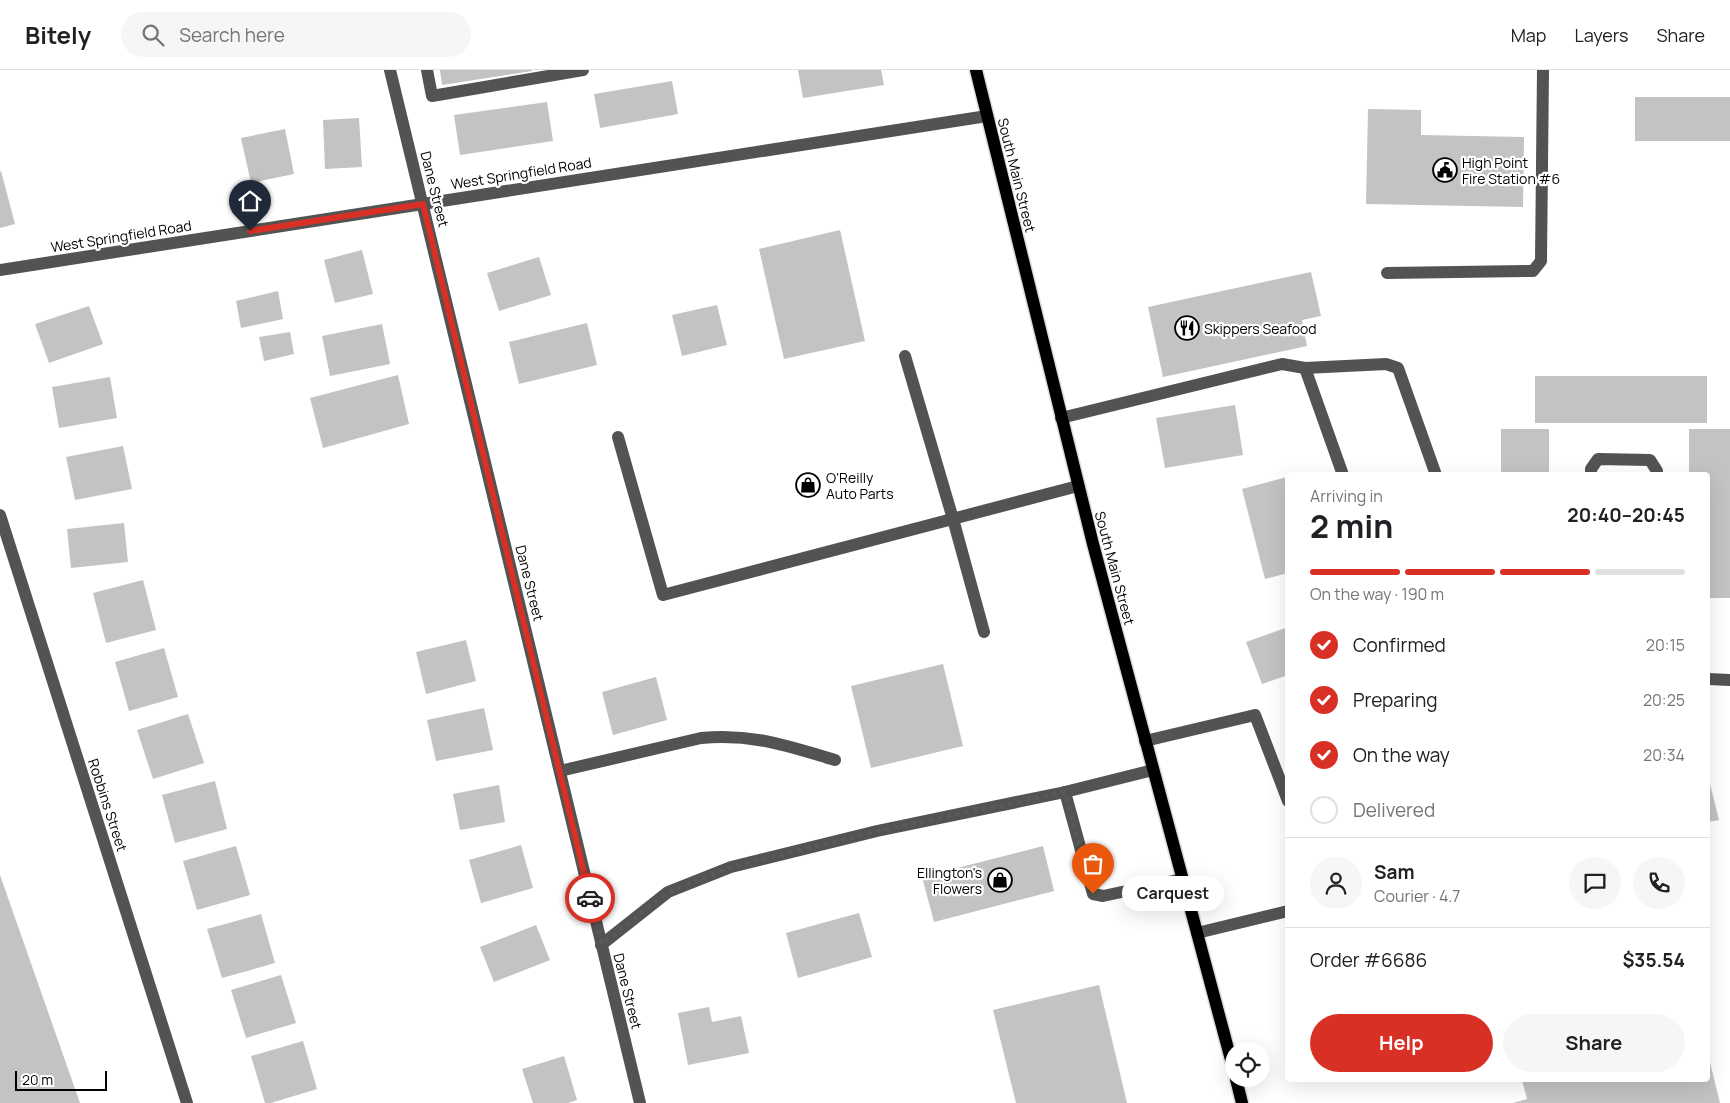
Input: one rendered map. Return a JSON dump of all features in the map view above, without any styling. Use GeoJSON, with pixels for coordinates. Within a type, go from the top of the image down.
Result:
{"type":"FeatureCollection","features":[{"type":"Feature","properties":{"kind":"main road","name":"South Main Street"},"geometry":{"type":"LineString","coordinates":[[976,70],[1078,486],[1226,1042]]}},
{"type":"Feature","properties":{"kind":"main road"},"geometry":{"type":"LineString","coordinates":[[1238,1087],[1242,1103]]}},
{"type":"Feature","properties":{"kind":"street","name":"Dane Street"},"geometry":{"type":"LineString","coordinates":[[390,70],[640,1103]]}},
{"type":"Feature","properties":{"kind":"street"},"geometry":{"type":"LineString","coordinates":[[427,70],[432,96],[583,70]]}},
{"type":"Feature","properties":{"kind":"street"},"geometry":{"type":"LineString","coordinates":[[1387,273],[1533,271],[1541,261],[1543,70]]}},
{"type":"Feature","properties":{"kind":"street","name":"West Springfield Road"},"geometry":{"type":"LineString","coordinates":[[0,270],[987,116]]}},
{"type":"Feature","properties":{"kind":"street"},"geometry":{"type":"LineString","coordinates":[[906,356],[984,632]]}},
{"type":"Feature","properties":{"kind":"street"},"geometry":{"type":"LineString","coordinates":[[1061,418],[1282,364],[1305,368],[1386,364],[1398,368],[1435,472]]}},
{"type":"Feature","properties":{"kind":"street"},"geometry":{"type":"LineString","coordinates":[[1305,368],[1343,472]]}},
{"type":"Feature","properties":{"kind":"street"},"geometry":{"type":"LineString","coordinates":[[618,437],[663,595],[1078,486]]}},
{"type":"Feature","properties":{"kind":"street"},"geometry":{"type":"LineString","coordinates":[[1591,472],[1598,459],[1650,460],[1657,472]]}},
{"type":"Feature","properties":{"kind":"street","name":"Robbins Street"},"geometry":{"type":"LineString","coordinates":[[0,516],[187,1103]]}},
{"type":"Feature","properties":{"kind":"street"},"geometry":{"type":"LineString","coordinates":[[1710,679],[1730,680]]}},
{"type":"Feature","properties":{"kind":"street"},"geometry":{"type":"LineString","coordinates":[[1145,741],[1255,714],[1285,793]]}},
{"type":"Feature","properties":{"kind":"street"},"geometry":{"type":"LineString","coordinates":[[560,771],[701,738],[724,736],[754,738],[834,760]]}},
{"type":"Feature","properties":{"kind":"street"},"geometry":{"type":"LineString","coordinates":[[602,944],[668,892],[731,867],[877,831],[1065,792],[1153,770]]}},
{"type":"Feature","properties":{"kind":"street"},"geometry":{"type":"LineString","coordinates":[[1065,792],[1093,894],[1103,896],[1182,879]]}},
{"type":"Feature","properties":{"kind":"street"},"geometry":{"type":"LineString","coordinates":[[1197,933],[1285,912]]}},
{"type":"Feature","properties":{"kind":"building"},"geometry":{"type":"Polygon","coordinates":[[[440,70],[532,70],[532,71],[442,85],[440,70]]]}},
{"type":"Feature","properties":{"kind":"building"},"geometry":{"type":"Polygon","coordinates":[[[798,70],[881,70],[884,85],[803,98],[798,70]]]}},
{"type":"Feature","properties":{"kind":"building"},"geometry":{"type":"Polygon","coordinates":[[[672,81],[678,114],[600,128],[594,94],[672,81]]]}},
{"type":"Feature","properties":{"kind":"building"},"geometry":{"type":"Polygon","coordinates":[[[1635,97],[1730,97],[1730,141],[1635,141],[1635,97]]]}},
{"type":"Feature","properties":{"kind":"building"},"geometry":{"type":"Polygon","coordinates":[[[547,102],[553,141],[460,155],[454,115],[547,102]]]}},
{"type":"Feature","properties":{"kind":"building","name":"High Point Fire Station #6"},"geometry":{"type":"Polygon","coordinates":[[[1368,109],[1421,110],[1421,135],[1524,137],[1523,207],[1366,204],[1368,109]]]}},
{"type":"Feature","properties":{"kind":"building"},"geometry":{"type":"Polygon","coordinates":[[[359,118],[362,167],[325,169],[323,120],[359,118]]]}},
{"type":"Feature","properties":{"kind":"building"},"geometry":{"type":"Polygon","coordinates":[[[285,129],[294,174],[251,183],[241,138],[285,129]]]}},
{"type":"Feature","properties":{"kind":"building"},"geometry":{"type":"Polygon","coordinates":[[[0,172],[15,224],[0,228],[0,172]]]}},
{"type":"Feature","properties":{"kind":"building"},"geometry":{"type":"Polygon","coordinates":[[[840,230],[865,341],[784,359],[759,249],[840,230]]]}},
{"type":"Feature","properties":{"kind":"building"},"geometry":{"type":"Polygon","coordinates":[[[362,250],[373,294],[335,303],[324,260],[362,250]]]}},
{"type":"Feature","properties":{"kind":"building"},"geometry":{"type":"Polygon","coordinates":[[[539,257],[551,295],[499,311],[487,273],[539,257]]]}},
{"type":"Feature","properties":{"kind":"building"},"geometry":{"type":"Polygon","coordinates":[[[1311,272],[1321,316],[1302,320],[1307,346],[1163,377],[1148,307],[1311,272]]]}},
{"type":"Feature","properties":{"kind":"building"},"geometry":{"type":"Polygon","coordinates":[[[278,291],[283,319],[241,328],[236,301],[278,291]]]}},
{"type":"Feature","properties":{"kind":"building"},"geometry":{"type":"Polygon","coordinates":[[[717,305],[727,345],[682,356],[672,315],[717,305]]]}},
{"type":"Feature","properties":{"kind":"building"},"geometry":{"type":"Polygon","coordinates":[[[89,306],[103,344],[49,363],[35,324],[89,306]]]}},
{"type":"Feature","properties":{"kind":"building"},"geometry":{"type":"Polygon","coordinates":[[[587,323],[597,365],[519,384],[509,342],[587,323]]]}},
{"type":"Feature","properties":{"kind":"building"},"geometry":{"type":"Polygon","coordinates":[[[382,324],[390,364],[330,376],[322,336],[382,324]]]}},
{"type":"Feature","properties":{"kind":"building"},"geometry":{"type":"Polygon","coordinates":[[[290,332],[294,354],[264,361],[259,337],[290,332]]]}},
{"type":"Feature","properties":{"kind":"building"},"geometry":{"type":"Polygon","coordinates":[[[398,375],[409,424],[323,448],[310,398],[398,375]]]}},
{"type":"Feature","properties":{"kind":"building"},"geometry":{"type":"Polygon","coordinates":[[[1535,376],[1707,376],[1707,423],[1535,423],[1535,376]]]}},
{"type":"Feature","properties":{"kind":"building"},"geometry":{"type":"Polygon","coordinates":[[[110,377],[117,418],[59,428],[52,387],[110,377]]]}},
{"type":"Feature","properties":{"kind":"building"},"geometry":{"type":"Polygon","coordinates":[[[1235,405],[1243,455],[1165,468],[1156,418],[1235,405]]]}},
{"type":"Feature","properties":{"kind":"building"},"geometry":{"type":"Polygon","coordinates":[[[1501,429],[1549,429],[1549,472],[1501,472],[1501,429]]]}},
{"type":"Feature","properties":{"kind":"building"},"geometry":{"type":"Polygon","coordinates":[[[1689,429],[1730,429],[1730,598],[1710,598],[1710,472],[1689,472],[1689,429]]]}},
{"type":"Feature","properties":{"kind":"building"},"geometry":{"type":"Polygon","coordinates":[[[123,446],[132,489],[75,500],[66,457],[123,446]]]}},
{"type":"Feature","properties":{"kind":"building"},"geometry":{"type":"Polygon","coordinates":[[[1285,478],[1285,574],[1265,579],[1242,489],[1285,478]]]}},
{"type":"Feature","properties":{"kind":"building"},"geometry":{"type":"Polygon","coordinates":[[[124,523],[128,562],[71,568],[67,529],[124,523]]]}},
{"type":"Feature","properties":{"kind":"building"},"geometry":{"type":"Polygon","coordinates":[[[143,580],[156,630],[106,643],[93,593],[143,580]]]}},
{"type":"Feature","properties":{"kind":"building"},"geometry":{"type":"Polygon","coordinates":[[[1285,628],[1285,676],[1262,684],[1246,642],[1285,628]]]}},
{"type":"Feature","properties":{"kind":"building"},"geometry":{"type":"Polygon","coordinates":[[[466,640],[476,681],[426,694],[416,652],[466,640]]]}},
{"type":"Feature","properties":{"kind":"building"},"geometry":{"type":"Polygon","coordinates":[[[164,648],[178,697],[129,711],[115,662],[164,648]]]}},
{"type":"Feature","properties":{"kind":"building"},"geometry":{"type":"Polygon","coordinates":[[[943,664],[963,746],[871,768],[851,686],[943,664]]]}},
{"type":"Feature","properties":{"kind":"building"},"geometry":{"type":"Polygon","coordinates":[[[656,677],[667,720],[613,735],[602,692],[656,677]]]}},
{"type":"Feature","properties":{"kind":"building"},"geometry":{"type":"Polygon","coordinates":[[[484,708],[493,750],[436,761],[427,720],[484,708]]]}},
{"type":"Feature","properties":{"kind":"building"},"geometry":{"type":"Polygon","coordinates":[[[188,714],[204,763],[153,779],[137,730],[188,714]]]}},
{"type":"Feature","properties":{"kind":"building"},"geometry":{"type":"Polygon","coordinates":[[[215,781],[227,829],[175,843],[162,795],[215,781]]]}},
{"type":"Feature","properties":{"kind":"building"},"geometry":{"type":"Polygon","coordinates":[[[1710,784],[1719,820],[1710,822],[1710,784]]]}},
{"type":"Feature","properties":{"kind":"building"},"geometry":{"type":"Polygon","coordinates":[[[499,785],[505,822],[460,830],[453,794],[499,785]]]}},
{"type":"Feature","properties":{"kind":"building"},"geometry":{"type":"Polygon","coordinates":[[[521,845],[533,888],[481,903],[469,860],[521,845]]]}},
{"type":"Feature","properties":{"kind":"building"},"geometry":{"type":"Polygon","coordinates":[[[236,846],[250,895],[197,910],[183,861],[236,846]]]}},
{"type":"Feature","properties":{"kind":"building"},"geometry":{"type":"Polygon","coordinates":[[[1043,846],[1054,891],[934,922],[922,877],[1043,846]]]}},
{"type":"Feature","properties":{"kind":"building"},"geometry":{"type":"Polygon","coordinates":[[[0,875],[80,1103],[0,1103],[0,875]]]}},
{"type":"Feature","properties":{"kind":"building"},"geometry":{"type":"Polygon","coordinates":[[[859,913],[872,957],[798,978],[786,933],[859,913]]]}},
{"type":"Feature","properties":{"kind":"building"},"geometry":{"type":"Polygon","coordinates":[[[261,914],[275,963],[222,978],[207,929],[261,914]]]}},
{"type":"Feature","properties":{"kind":"building"},"geometry":{"type":"Polygon","coordinates":[[[536,925],[550,960],[494,982],[480,947],[536,925]]]}},
{"type":"Feature","properties":{"kind":"building"},"geometry":{"type":"Polygon","coordinates":[[[281,975],[296,1023],[246,1038],[231,990],[281,975]]]}},
{"type":"Feature","properties":{"kind":"building"},"geometry":{"type":"Polygon","coordinates":[[[1099,985],[1127,1103],[1016,1103],[993,1010],[1099,985]]]}},
{"type":"Feature","properties":{"kind":"building"},"geometry":{"type":"Polygon","coordinates":[[[709,1007],[712,1022],[741,1016],[749,1053],[688,1065],[678,1013],[709,1007]]]}},
{"type":"Feature","properties":{"kind":"building"},"geometry":{"type":"Polygon","coordinates":[[[303,1041],[317,1089],[271,1103],[265,1103],[251,1056],[303,1041]]]}},
{"type":"Feature","properties":{"kind":"building"},"geometry":{"type":"Polygon","coordinates":[[[564,1056],[577,1100],[568,1103],[533,1103],[522,1069],[564,1056]]]}},
{"type":"Feature","properties":{"kind":"building"},"geometry":{"type":"Polygon","coordinates":[[[1710,1062],[1720,1103],[1513,1103],[1527,1099],[1523,1082],[1710,1082],[1710,1062]]]}},
{"type":"Feature","properties":{"kind":"way so far"},"geometry":{"type":"LineString","coordinates":[[590,898],[602,944],[668,892],[731,867],[877,831],[1065,792],[1093,894]]}},
{"type":"Feature","properties":{"kind":"place","name":"High Point Fire Station #6"},"geometry":{"type":"Point","coordinates":[1445,170]}},
{"type":"Feature","properties":{"kind":"place","name":"Skippers Seafood"},"geometry":{"type":"Point","coordinates":[1187,328]}},
{"type":"Feature","properties":{"kind":"place","name":"O'Reilly Auto Parts"},"geometry":{"type":"Point","coordinates":[808,485]}},
{"type":"Feature","properties":{"kind":"place","name":"Ellington's Flowers"},"geometry":{"type":"Point","coordinates":[1000,880]}},
{"type":"Feature","properties":{"kind":"place","name":"Carquest"},"geometry":{"type":"Point","coordinates":[1093,894]}},
{"type":"Feature","properties":{"kind":"route"},"geometry":{"type":"LineString","coordinates":[[250,231],[423,204],[590,898]]}}]}
